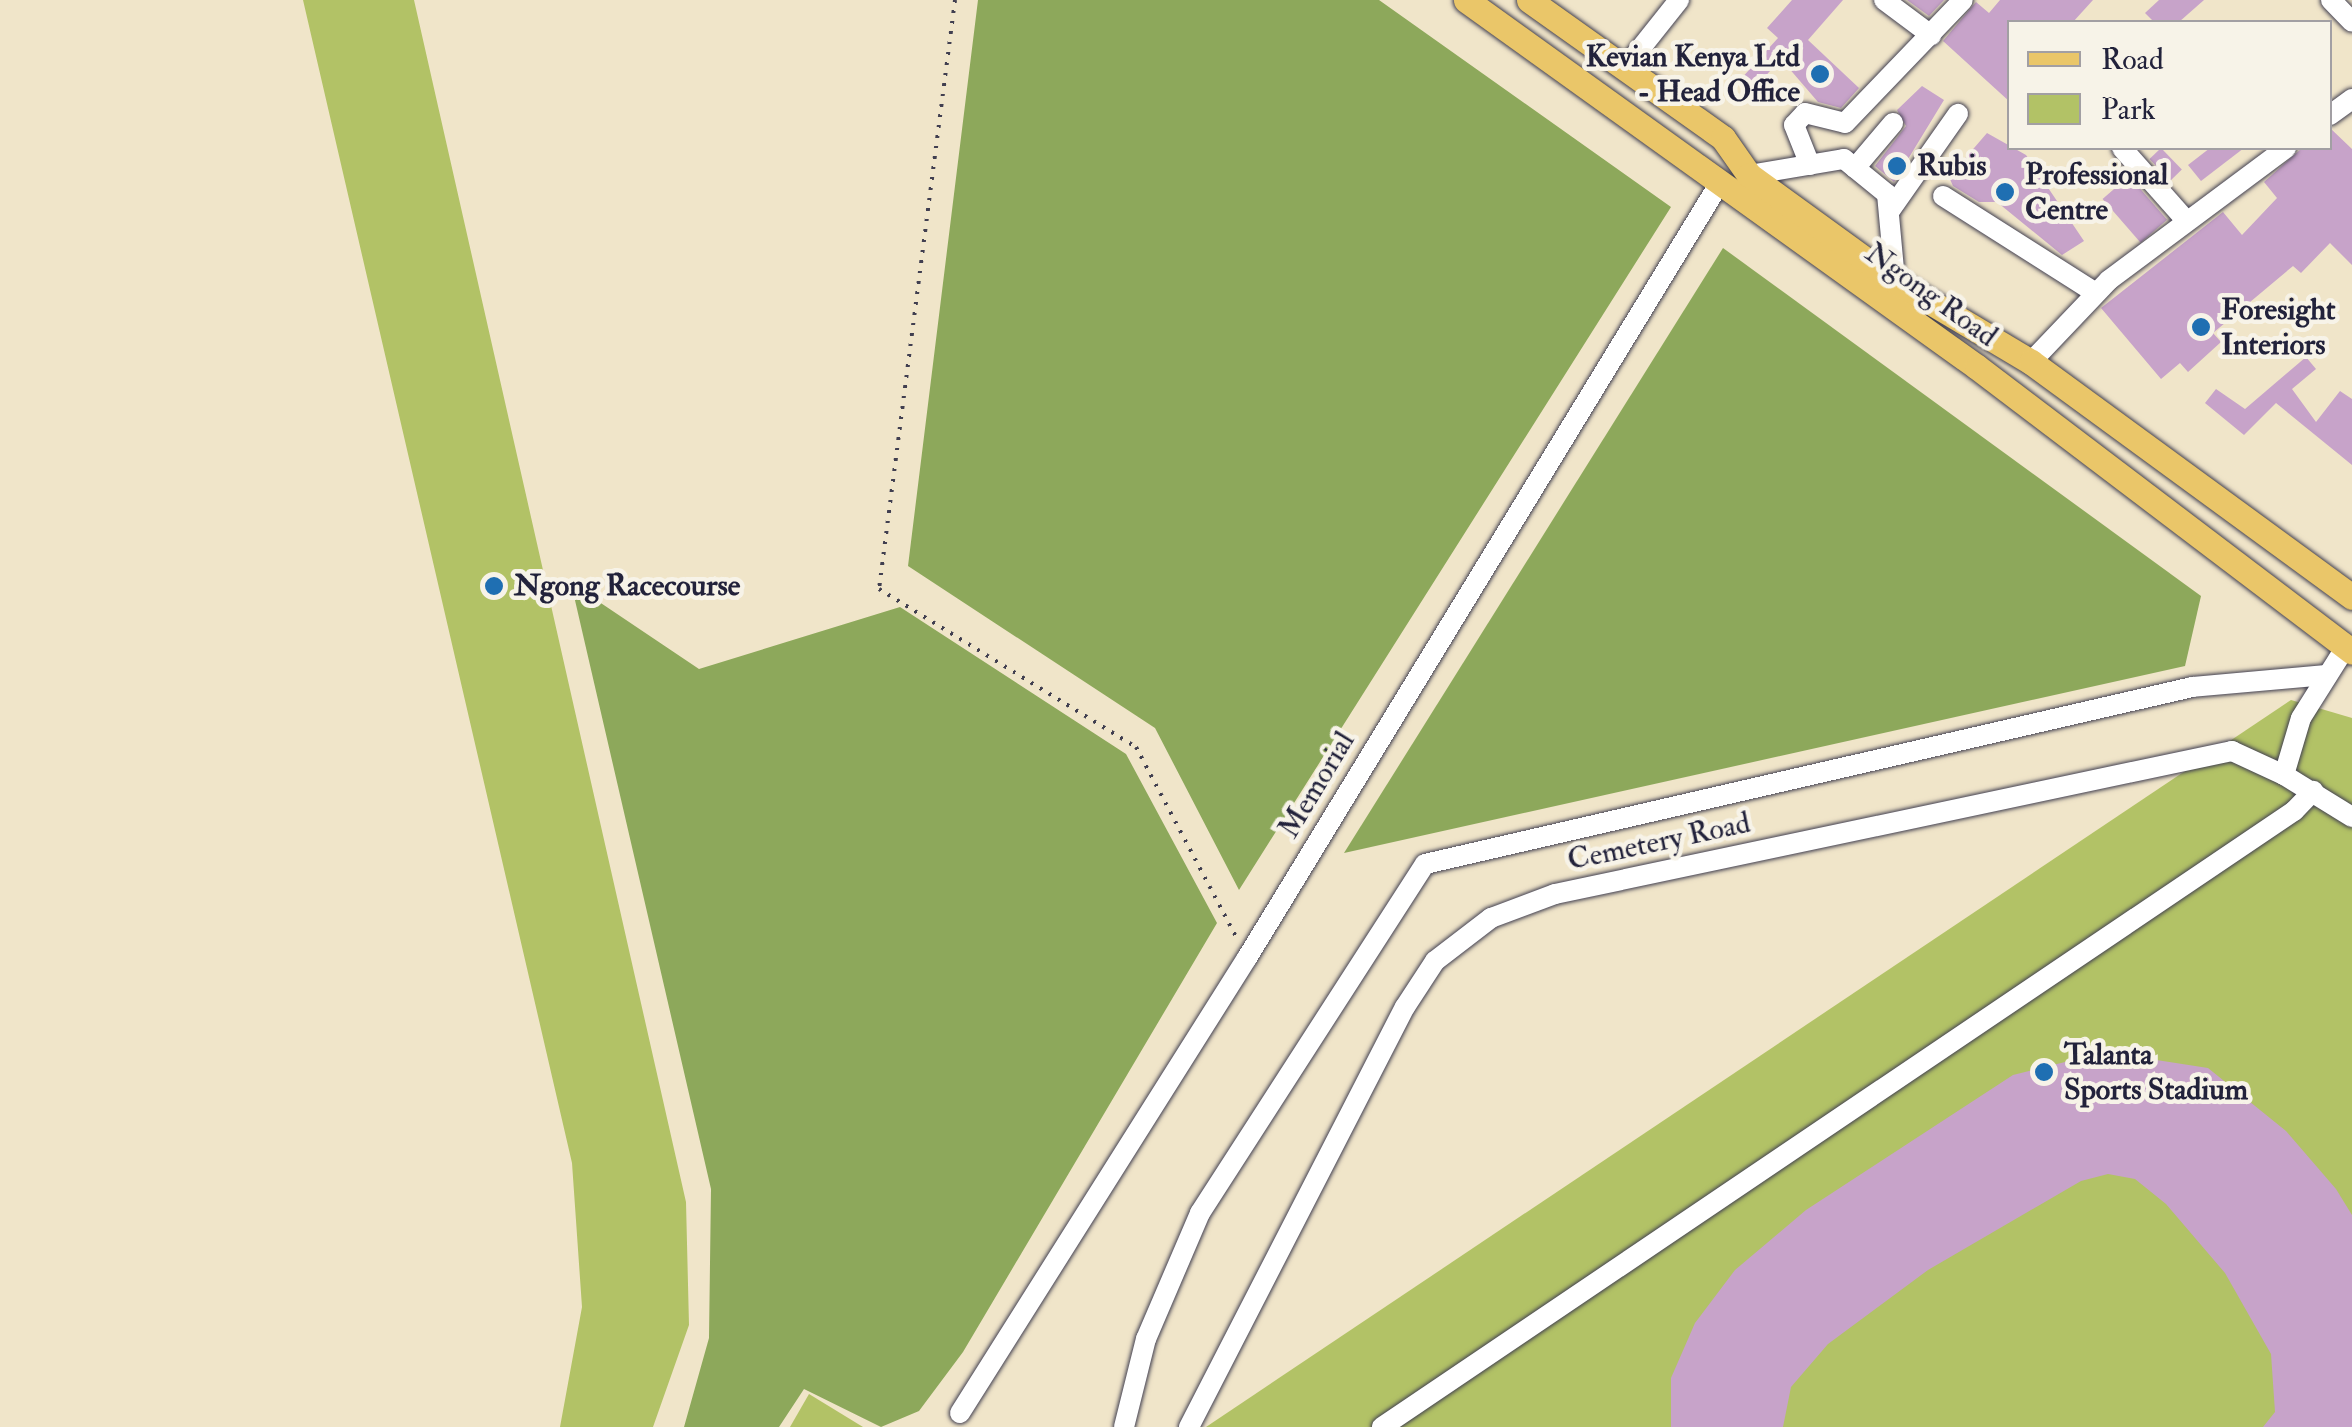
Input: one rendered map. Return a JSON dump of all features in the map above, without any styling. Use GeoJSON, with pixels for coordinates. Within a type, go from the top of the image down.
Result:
{"type":"FeatureCollection","features":[{"type":"Feature","properties":{"kind":"main road","name":"Ngong Road"},"geometry":{"type":"LineString","coordinates":[[1466,0],[1977,367],[2349,650]]}},
{"type":"Feature","properties":{"kind":"main road","name":"Ngong Road"},"geometry":{"type":"LineString","coordinates":[[1529,0],[1723,138],[1749,176],[1895,281],[2031,362],[2352,597]]}},
{"type":"Feature","properties":{"kind":"street"},"geometry":{"type":"LineString","coordinates":[[1625,68],[1678,0]]}},
{"type":"Feature","properties":{"kind":"street"},"geometry":{"type":"LineString","coordinates":[[1884,0],[1931,35]]}},
{"type":"Feature","properties":{"kind":"street"},"geometry":{"type":"LineString","coordinates":[[1810,165],[1794,124],[1805,112],[1845,123],[1963,0]]}},
{"type":"Feature","properties":{"kind":"street"},"geometry":{"type":"LineString","coordinates":[[2330,0],[2352,22]]}},
{"type":"Feature","properties":{"kind":"street"},"geometry":{"type":"LineString","coordinates":[[2332,113],[2352,98]]}},
{"type":"Feature","properties":{"kind":"street"},"geometry":{"type":"LineString","coordinates":[[1889,212],[1958,114]]}},
{"type":"Feature","properties":{"kind":"street"},"geometry":{"type":"LineString","coordinates":[[1855,168],[1892,123]]}},
{"type":"Feature","properties":{"kind":"street"},"geometry":{"type":"LineString","coordinates":[[2124,150],[2184,218]]}},
{"type":"Feature","properties":{"kind":"street"},"geometry":{"type":"LineString","coordinates":[[2031,362],[2096,293],[2184,218],[2283,150]]}},
{"type":"Feature","properties":{"kind":"street"},"geometry":{"type":"LineString","coordinates":[[1749,176],[1844,159],[1888,194],[1895,281]]}},
{"type":"Feature","properties":{"kind":"street","name":"Memorial"},"geometry":{"type":"LineString","coordinates":[[960,1412],[1247,958],[1719,184]]}},
{"type":"Feature","properties":{"kind":"street"},"geometry":{"type":"LineString","coordinates":[[1943,196],[2096,293]]}},
{"type":"Feature","properties":{"kind":"street"},"geometry":{"type":"LineString","coordinates":[[2284,774],[2301,718],[2327,675],[2349,650]]}},
{"type":"Feature","properties":{"kind":"street"},"geometry":{"type":"LineString","coordinates":[[1124,1427],[1146,1338],[1200,1213],[1424,864],[2192,688],[2327,675]]}},
{"type":"Feature","properties":{"kind":"street","name":"Cemetery Road"},"geometry":{"type":"LineString","coordinates":[[1190,1427],[1405,1007],[1436,961],[1491,918],[1556,894],[2232,752],[2284,774],[2352,817]]}},
{"type":"Feature","properties":{"kind":"street"},"geometry":{"type":"LineString","coordinates":[[1382,1427],[2294,811],[2314,791]]}},
{"type":"Feature","properties":{"kind":"path"},"geometry":{"type":"LineString","coordinates":[[955,0],[879,589],[1136,748],[1247,958]]}},
{"type":"Feature","properties":{"kind":"green space","name":"Ngong Racecourse"},"geometry":{"type":"Polygon","coordinates":[[[303,0],[414,0],[686,1202],[689,1325],[653,1427],[560,1427],[582,1307],[572,1163],[303,0]]]}},
{"type":"Feature","properties":{"kind":"green space"},"geometry":{"type":"Polygon","coordinates":[[[978,0],[1379,0],[1671,207],[1239,890],[1155,728],[908,566],[978,0]]]}},
{"type":"Feature","properties":{"kind":"green space"},"geometry":{"type":"Polygon","coordinates":[[[1723,248],[2201,596],[2185,666],[1344,853],[1723,248]]]}},
{"type":"Feature","properties":{"kind":"green space"},"geometry":{"type":"Polygon","coordinates":[[[571,583],[699,669],[900,607],[1126,754],[1217,923],[963,1352],[919,1411],[881,1427],[804,1389],[779,1427],[684,1427],[709,1338],[711,1189],[571,583]]]}},
{"type":"Feature","properties":{"kind":"green space","name":"Talanta Sports Stadium"},"geometry":{"type":"Polygon","coordinates":[[[2291,700],[2352,718],[2352,1427],[1206,1427],[2291,700]]]}},
{"type":"Feature","properties":{"kind":"green space"},"geometry":{"type":"Polygon","coordinates":[[[809,1394],[863,1427],[790,1427],[809,1394]]]}},
{"type":"Feature","properties":{"kind":"building"},"geometry":{"type":"Polygon","coordinates":[[[1792,0],[1843,0],[1808,40],[1859,88],[1841,108],[1818,102],[1781,59],[1751,92],[1739,81],[1778,38],[1767,28],[1792,0]]]}},
{"type":"Feature","properties":{"kind":"building"},"geometry":{"type":"Polygon","coordinates":[[[1907,0],[1944,0],[1929,16],[1907,0]]]}},
{"type":"Feature","properties":{"kind":"building"},"geometry":{"type":"Polygon","coordinates":[[[2000,0],[2093,0],[2075,20],[2007,20],[2007,99],[1943,41],[1976,2],[1989,13],[2000,0]]]}},
{"type":"Feature","properties":{"kind":"building"},"geometry":{"type":"Polygon","coordinates":[[[2159,0],[2204,0],[2181,20],[2152,20],[2145,13],[2159,0]]]}},
{"type":"Feature","properties":{"kind":"building"},"geometry":{"type":"Polygon","coordinates":[[[1922,86],[1944,100],[1894,182],[1875,166],[1906,126],[1897,110],[1922,86]]]}},
{"type":"Feature","properties":{"kind":"building"},"geometry":{"type":"Polygon","coordinates":[[[2332,130],[2352,149],[2352,265],[2330,243],[2301,273],[2293,266],[2213,333],[2221,342],[2188,372],[2180,363],[2161,379],[2101,308],[2223,212],[2242,235],[2277,198],[2264,182],[2300,150],[2332,150],[2332,130]]]}},
{"type":"Feature","properties":{"kind":"building","name":"Professional Centre"},"geometry":{"type":"Polygon","coordinates":[[[1987,133],[2007,144],[2007,150],[2026,155],[2084,241],[2062,255],[1997,202],[1979,202],[1953,186],[1949,177],[1987,133]]]}},
{"type":"Feature","properties":{"kind":"building"},"geometry":{"type":"Polygon","coordinates":[[[2159,150],[2182,170],[2170,181],[2149,159],[2159,150]]]}},
{"type":"Feature","properties":{"kind":"building"},"geometry":{"type":"Polygon","coordinates":[[[2207,150],[2241,150],[2201,181],[2188,165],[2207,150]]]}},
{"type":"Feature","properties":{"kind":"building"},"geometry":{"type":"Polygon","coordinates":[[[2129,176],[2167,220],[2141,243],[2103,199],[2129,176]]]}},
{"type":"Feature","properties":{"kind":"building"},"geometry":{"type":"Polygon","coordinates":[[[2306,357],[2316,369],[2292,389],[2316,422],[2340,391],[2352,399],[2352,465],[2276,403],[2244,435],[2205,403],[2216,389],[2245,409],[2306,357]]]}},
{"type":"Feature","properties":{"kind":"building"},"geometry":{"type":"Polygon","coordinates":[[[2105,1052],[2208,1068],[2286,1131],[2336,1189],[2352,1215],[2352,1427],[2263,1427],[2275,1412],[2271,1354],[2225,1273],[2166,1204],[2135,1179],[2108,1174],[2081,1181],[1928,1270],[1828,1344],[1791,1387],[1783,1427],[1671,1427],[1671,1378],[1695,1323],[1735,1270],[1806,1210],[2013,1075],[2105,1052]]]}},
{"type":"Feature","properties":{"kind":"place","name":"Kevian Kenya Ltd - Head Office"},"geometry":{"type":"Point","coordinates":[1820,74]}},
{"type":"Feature","properties":{"kind":"place","name":"Rubis"},"geometry":{"type":"Point","coordinates":[1897,166]}},
{"type":"Feature","properties":{"kind":"place","name":"Professional Centre"},"geometry":{"type":"Point","coordinates":[2005,192]}},
{"type":"Feature","properties":{"kind":"place","name":"Foresight Interiors"},"geometry":{"type":"Point","coordinates":[2201,327]}},
{"type":"Feature","properties":{"kind":"place","name":"Ngong Racecourse"},"geometry":{"type":"Point","coordinates":[494,586]}},
{"type":"Feature","properties":{"kind":"place","name":"Talanta Sports Stadium"},"geometry":{"type":"Point","coordinates":[2044,1072]}}]}
